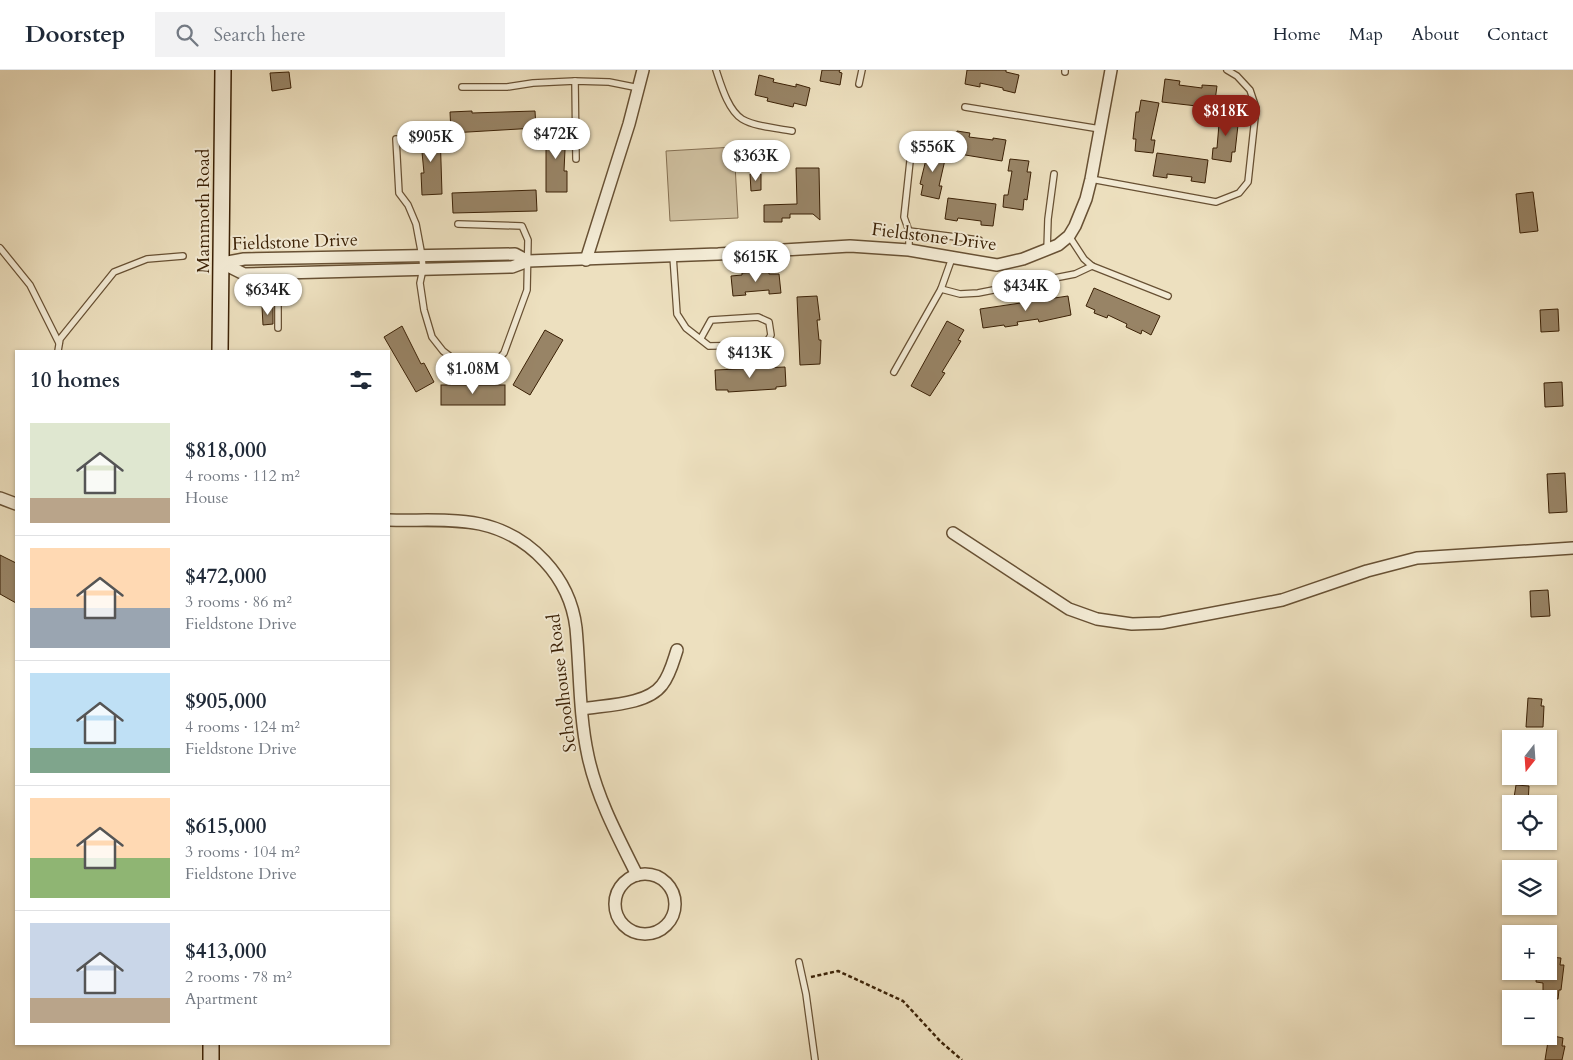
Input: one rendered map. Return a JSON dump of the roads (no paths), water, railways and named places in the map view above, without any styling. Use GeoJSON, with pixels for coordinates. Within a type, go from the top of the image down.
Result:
{"type":"FeatureCollection","features":[{"type":"Feature","properties":{"kind":"main road","name":"Mammoth Road"},"geometry":{"type":"LineString","coordinates":[[220,350],[223,70]]}},
{"type":"Feature","properties":{"kind":"main road"},"geometry":{"type":"LineString","coordinates":[[211,1045],[211,1060]]}},
{"type":"Feature","properties":{"kind":"street"},"geometry":{"type":"LineString","coordinates":[[586,260],[643,70]]}},
{"type":"Feature","properties":{"kind":"street"},"geometry":{"type":"LineString","coordinates":[[1069,236],[1086,199],[1111,70]]}},
{"type":"Feature","properties":{"kind":"street","name":"Fieldstone Drive"},"geometry":{"type":"LineString","coordinates":[[222,263],[244,274],[512,267],[528,261],[673,256],[850,246],[909,250],[997,265],[1023,259],[1047,250],[1058,245],[1069,236]]}},
{"type":"Feature","properties":{"kind":"street","name":"Fieldstone Drive"},"geometry":{"type":"LineString","coordinates":[[222,263],[244,259],[515,254],[528,261]]}},
{"type":"Feature","properties":{"kind":"street"},"geometry":{"type":"LineString","coordinates":[[0,498],[15,504]]}},
{"type":"Feature","properties":{"kind":"street","name":"Schoolhouse Road"},"geometry":{"type":"LineString","coordinates":[[390,520],[479,524],[503,531],[525,544],[547,562],[571,604],[576,626],[582,709],[588,757],[609,818],[637,875]]}},
{"type":"Feature","properties":{"kind":"street"},"geometry":{"type":"LineString","coordinates":[[953,534],[1070,609],[1097,619],[1132,624],[1170,622],[1282,600],[1367,571],[1417,558],[1573,548]]}},
{"type":"Feature","properties":{"kind":"street"},"geometry":{"type":"LineString","coordinates":[[582,709],[641,700],[656,692],[668,677],[677,650]]}},
{"type":"Feature","properties":{"kind":"street"},"geometry":{"type":"LineString","coordinates":[[637,875],[656,876],[664,881],[674,897],[675,907],[673,916],[668,924],[651,934],[641,934],[627,928],[618,916],[615,906],[616,896],[620,887],[627,880],[637,875]]}},
{"type":"Feature","properties":{"kind":"lane"},"geometry":{"type":"LineString","coordinates":[[716,70],[731,106],[742,119],[792,131]]}},
{"type":"Feature","properties":{"kind":"lane"},"geometry":{"type":"LineString","coordinates":[[859,84],[862,70]]}},
{"type":"Feature","properties":{"kind":"lane"},"geometry":{"type":"LineString","coordinates":[[1091,179],[1216,202],[1239,193],[1248,182],[1256,108],[1250,90],[1237,76],[1227,70]]}},
{"type":"Feature","properties":{"kind":"lane"},"geometry":{"type":"LineString","coordinates":[[462,88],[507,87],[575,80],[609,82],[639,88]]}},
{"type":"Feature","properties":{"kind":"lane"},"geometry":{"type":"LineString","coordinates":[[575,80],[576,159]]}},
{"type":"Feature","properties":{"kind":"lane"},"geometry":{"type":"LineString","coordinates":[[964,107],[1100,129]]}},
{"type":"Feature","properties":{"kind":"lane"},"geometry":{"type":"LineString","coordinates":[[396,139],[399,193],[408,204],[416,224],[423,269],[420,283],[424,310],[432,337],[443,351],[460,364],[492,365],[504,353],[527,290],[528,240],[522,226],[458,224]]}},
{"type":"Feature","properties":{"kind":"lane"},"geometry":{"type":"LineString","coordinates":[[909,250],[909,231],[904,217],[911,152]]}},
{"type":"Feature","properties":{"kind":"lane"},"geometry":{"type":"LineString","coordinates":[[1047,250],[1048,219],[1054,174]]}},
{"type":"Feature","properties":{"kind":"lane"},"geometry":{"type":"LineString","coordinates":[[909,231],[979,240]]}},
{"type":"Feature","properties":{"kind":"lane"},"geometry":{"type":"LineString","coordinates":[[1069,236],[1084,259],[1092,266],[1168,296]]}},
{"type":"Feature","properties":{"kind":"lane"},"geometry":{"type":"LineString","coordinates":[[0,248],[30,285],[59,343]]}},
{"type":"Feature","properties":{"kind":"lane"},"geometry":{"type":"LineString","coordinates":[[58,350],[60,339],[114,272],[147,259],[184,256]]}},
{"type":"Feature","properties":{"kind":"lane"},"geometry":{"type":"LineString","coordinates":[[673,256],[677,314],[686,328],[702,338],[709,346],[765,345],[771,335],[769,322],[758,317],[711,320],[702,338]]}},
{"type":"Feature","properties":{"kind":"lane"},"geometry":{"type":"LineString","coordinates":[[894,372],[941,289],[952,258]]}},
{"type":"Feature","properties":{"kind":"lane"},"geometry":{"type":"LineString","coordinates":[[941,289],[960,294],[978,293],[1075,274],[1092,266]]}},
{"type":"Feature","properties":{"kind":"lane"},"geometry":{"type":"LineString","coordinates":[[278,273],[278,328]]}},
{"type":"Feature","properties":{"kind":"lane"},"geometry":{"type":"LineString","coordinates":[[798,962],[815,1060]]}}]}
